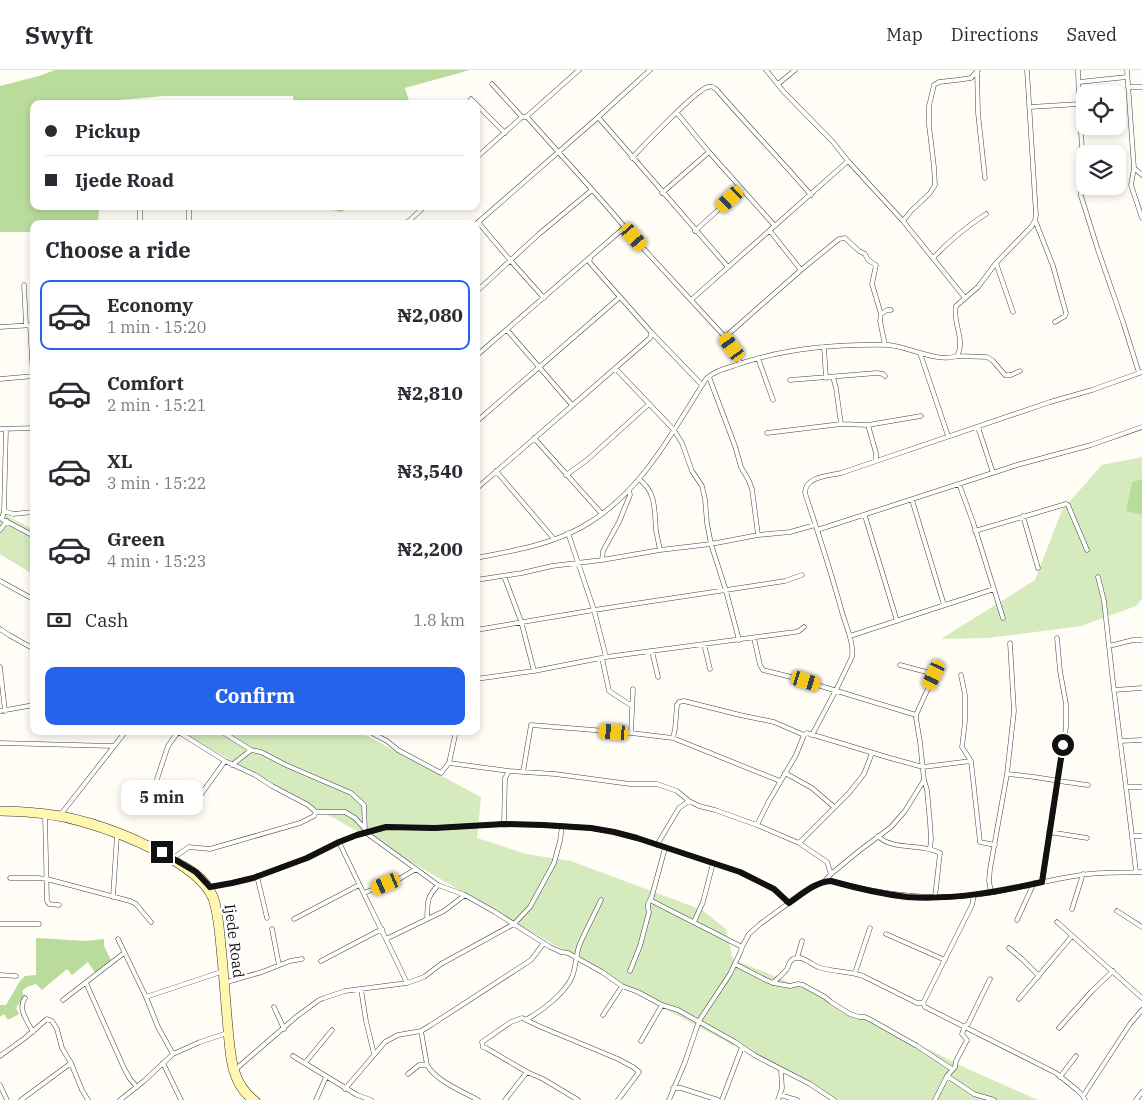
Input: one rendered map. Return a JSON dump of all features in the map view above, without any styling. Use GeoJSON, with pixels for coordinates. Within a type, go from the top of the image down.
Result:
{"type":"FeatureCollection","features":[{"type":"Feature","properties":{"kind":"main road","name":"Ijede Road"},"geometry":{"type":"LineString","coordinates":[[0,809],[61,814],[119,832],[174,858],[196,872],[210,887],[215,898],[221,928],[236,1069],[244,1088],[257,1100]]}},
{"type":"Feature","properties":{"kind":"main road","name":"Ijede Road"},"geometry":{"type":"LineString","coordinates":[[0,813],[46,816],[82,824],[117,835],[171,861],[193,876],[206,889],[213,906],[218,937],[226,1033],[233,1076],[241,1091],[250,1100]]}},
{"type":"Feature","properties":{"kind":"street"},"geometry":{"type":"LineString","coordinates":[[480,154],[579,70]]}},
{"type":"Feature","properties":{"kind":"street"},"geometry":{"type":"LineString","coordinates":[[480,220],[650,70]]}},
{"type":"Feature","properties":{"kind":"street"},"geometry":{"type":"LineString","coordinates":[[766,70],[903,221],[965,298]]}},
{"type":"Feature","properties":{"kind":"street"},"geometry":{"type":"LineString","coordinates":[[778,84],[795,70]]}},
{"type":"Feature","properties":{"kind":"street"},"geometry":{"type":"LineString","coordinates":[[977,70],[978,113],[985,178]]}},
{"type":"Feature","properties":{"kind":"street"},"geometry":{"type":"LineString","coordinates":[[903,221],[930,193],[935,185],[929,116],[930,100],[934,86],[939,82],[971,78],[977,70]]}},
{"type":"Feature","properties":{"kind":"street"},"geometry":{"type":"LineString","coordinates":[[957,356],[960,342],[956,306],[978,288],[996,263],[1032,226],[1035,220],[1027,70]]}},
{"type":"Feature","properties":{"kind":"street"},"geometry":{"type":"LineString","coordinates":[[1078,70],[1079,82],[1127,77]]}},
{"type":"Feature","properties":{"kind":"street"},"geometry":{"type":"LineString","coordinates":[[1127,70],[1134,168],[1131,185],[1142,218]]}},
{"type":"Feature","properties":{"kind":"street"},"geometry":{"type":"LineString","coordinates":[[492,84],[558,152],[725,337],[737,354],[740,363]]}},
{"type":"Feature","properties":{"kind":"street"},"geometry":{"type":"LineString","coordinates":[[632,158],[694,96],[707,87],[713,87],[811,195]]}},
{"type":"Feature","properties":{"kind":"street"},"geometry":{"type":"LineString","coordinates":[[1128,88],[1142,87]]}},
{"type":"Feature","properties":{"kind":"street"},"geometry":{"type":"LineString","coordinates":[[1030,107],[1076,104]]}},
{"type":"Feature","properties":{"kind":"street"},"geometry":{"type":"LineString","coordinates":[[480,108],[504,133]]}},
{"type":"Feature","properties":{"kind":"street"},"geometry":{"type":"LineString","coordinates":[[677,114],[775,226]]}},
{"type":"Feature","properties":{"kind":"street"},"geometry":{"type":"LineString","coordinates":[[598,117],[728,268]]}},
{"type":"Feature","properties":{"kind":"street"},"geometry":{"type":"LineString","coordinates":[[812,735],[836,690],[853,652],[850,636],[805,493],[807,484],[819,478],[841,473],[1141,373],[1081,196],[1080,184],[1084,176],[1081,135]]}},
{"type":"Feature","properties":{"kind":"street"},"geometry":{"type":"LineString","coordinates":[[662,193],[709,152]]}},
{"type":"Feature","properties":{"kind":"street"},"geometry":{"type":"LineString","coordinates":[[691,300],[848,161]]}},
{"type":"Feature","properties":{"kind":"street"},"geometry":{"type":"LineString","coordinates":[[1134,168],[1142,175]]}},
{"type":"Feature","properties":{"kind":"street"},"geometry":{"type":"LineString","coordinates":[[696,230],[741,189]]}},
{"type":"Feature","properties":{"kind":"street"},"geometry":{"type":"LineString","coordinates":[[480,288],[539,234],[592,190]]}},
{"type":"Feature","properties":{"kind":"street"},"geometry":{"type":"LineString","coordinates":[[413,220],[422,210]]}},
{"type":"Feature","properties":{"kind":"street"},"geometry":{"type":"LineString","coordinates":[[933,258],[963,230],[986,214]]}},
{"type":"Feature","properties":{"kind":"street"},"geometry":{"type":"LineString","coordinates":[[1035,220],[1053,266],[1066,312],[1065,316],[1055,322]]}},
{"type":"Feature","properties":{"kind":"street"},"geometry":{"type":"LineString","coordinates":[[480,226],[544,298]]}},
{"type":"Feature","properties":{"kind":"street"},"geometry":{"type":"LineString","coordinates":[[480,353],[625,227]]}},
{"type":"Feature","properties":{"kind":"street"},"geometry":{"type":"LineString","coordinates":[[770,231],[801,270]]}},
{"type":"Feature","properties":{"kind":"street"},"geometry":{"type":"LineString","coordinates":[[725,337],[801,270],[839,239],[845,238],[876,266],[872,284],[882,314],[880,321],[885,345]]}},
{"type":"Feature","properties":{"kind":"street"},"geometry":{"type":"LineString","coordinates":[[590,259],[591,264],[651,332],[702,385]]}},
{"type":"Feature","properties":{"kind":"street"},"geometry":{"type":"LineString","coordinates":[[996,263],[1013,312]]}},
{"type":"Feature","properties":{"kind":"street"},"geometry":{"type":"LineString","coordinates":[[0,327],[30,325],[24,285]]}},
{"type":"Feature","properties":{"kind":"street"},"geometry":{"type":"LineString","coordinates":[[480,419],[620,297]]}},
{"type":"Feature","properties":{"kind":"street"},"geometry":{"type":"LineString","coordinates":[[882,314],[887,310],[891,310]]}},
{"type":"Feature","properties":{"kind":"street"},"geometry":{"type":"LineString","coordinates":[[507,330],[572,405]]}},
{"type":"Feature","properties":{"kind":"street"},"geometry":{"type":"LineString","coordinates":[[480,486],[650,338],[651,332]]}},
{"type":"Feature","properties":{"kind":"street"},"geometry":{"type":"LineString","coordinates":[[480,557],[520,549],[554,539],[581,527],[613,506],[648,469],[709,377],[740,363],[779,353],[824,347],[885,345],[900,346],[941,357],[987,358],[993,361],[1005,375],[1011,375],[1020,371]]}},
{"type":"Feature","properties":{"kind":"street"},"geometry":{"type":"LineString","coordinates":[[824,347],[826,378]]}},
{"type":"Feature","properties":{"kind":"street"},"geometry":{"type":"LineString","coordinates":[[920,352],[948,436]]}},
{"type":"Feature","properties":{"kind":"street"},"geometry":{"type":"LineString","coordinates":[[758,358],[773,400]]}},
{"type":"Feature","properties":{"kind":"street"},"geometry":{"type":"LineString","coordinates":[[616,368],[674,430],[682,443],[692,471],[704,492],[707,523],[738,640]]}},
{"type":"Feature","properties":{"kind":"street"},"geometry":{"type":"LineString","coordinates":[[790,380],[881,373],[885,376]]}},
{"type":"Feature","properties":{"kind":"street"},"geometry":{"type":"LineString","coordinates":[[0,379],[30,376]]}},
{"type":"Feature","properties":{"kind":"street"},"geometry":{"type":"LineString","coordinates":[[709,377],[741,467],[752,489],[758,535]]}},
{"type":"Feature","properties":{"kind":"street"},"geometry":{"type":"LineString","coordinates":[[833,377],[841,424]]}},
{"type":"Feature","properties":{"kind":"street"},"geometry":{"type":"LineString","coordinates":[[566,475],[586,460],[649,404]]}},
{"type":"Feature","properties":{"kind":"street"},"geometry":{"type":"LineString","coordinates":[[767,433],[841,424],[868,425],[920,416]]}},
{"type":"Feature","properties":{"kind":"street"},"geometry":{"type":"LineString","coordinates":[[868,425],[876,453],[876,460]]}},
{"type":"Feature","properties":{"kind":"street"},"geometry":{"type":"LineString","coordinates":[[817,530],[1017,465],[1091,445],[1142,426]]}},
{"type":"Feature","properties":{"kind":"street"},"geometry":{"type":"LineString","coordinates":[[978,427],[993,473]]}},
{"type":"Feature","properties":{"kind":"street"},"geometry":{"type":"LineString","coordinates":[[0,429],[30,428]]}},
{"type":"Feature","properties":{"kind":"street"},"geometry":{"type":"LineString","coordinates":[[0,530],[4,511],[6,429]]}},
{"type":"Feature","properties":{"kind":"street"},"geometry":{"type":"LineString","coordinates":[[534,438],[602,514]]}},
{"type":"Feature","properties":{"kind":"street"},"geometry":{"type":"LineString","coordinates":[[496,472],[554,539]]}},
{"type":"Feature","properties":{"kind":"street"},"geometry":{"type":"LineString","coordinates":[[639,479],[646,484],[652,496],[660,550]]}},
{"type":"Feature","properties":{"kind":"street"},"geometry":{"type":"LineString","coordinates":[[959,484],[1003,618]]}},
{"type":"Feature","properties":{"kind":"street"},"geometry":{"type":"LineString","coordinates":[[602,560],[604,548],[619,522],[630,495],[630,490]]}},
{"type":"Feature","properties":{"kind":"street"},"geometry":{"type":"LineString","coordinates":[[912,500],[944,605]]}},
{"type":"Feature","properties":{"kind":"street"},"geometry":{"type":"LineString","coordinates":[[976,531],[1066,504],[1087,550]]}},
{"type":"Feature","properties":{"kind":"street"},"geometry":{"type":"LineString","coordinates":[[4,511],[13,514],[30,512]]}},
{"type":"Feature","properties":{"kind":"street"},"geometry":{"type":"LineString","coordinates":[[864,516],[898,620]]}},
{"type":"Feature","properties":{"kind":"street"},"geometry":{"type":"LineString","coordinates":[[1023,516],[1038,568]]}},
{"type":"Feature","properties":{"kind":"street"},"geometry":{"type":"LineString","coordinates":[[3,519],[30,534]]}},
{"type":"Feature","properties":{"kind":"street"},"geometry":{"type":"LineString","coordinates":[[480,579],[552,566],[712,544],[758,535],[790,532],[815,524]]}},
{"type":"Feature","properties":{"kind":"street"},"geometry":{"type":"LineString","coordinates":[[568,533],[594,610],[609,691],[632,706]]}},
{"type":"Feature","properties":{"kind":"street"},"geometry":{"type":"LineString","coordinates":[[480,629],[521,621],[726,591],[785,581],[802,575]]}},
{"type":"Feature","properties":{"kind":"street"},"geometry":{"type":"LineString","coordinates":[[504,576],[521,621],[534,671]]}},
{"type":"Feature","properties":{"kind":"street"},"geometry":{"type":"LineString","coordinates":[[1098,577],[1104,602],[1136,872]]}},
{"type":"Feature","properties":{"kind":"street"},"geometry":{"type":"LineString","coordinates":[[0,581],[30,596]]}},
{"type":"Feature","properties":{"kind":"street"},"geometry":{"type":"LineString","coordinates":[[850,636],[994,588]]}},
{"type":"Feature","properties":{"kind":"street"},"geometry":{"type":"LineString","coordinates":[[480,679],[604,657],[796,632],[804,627]]}},
{"type":"Feature","properties":{"kind":"street"},"geometry":{"type":"LineString","coordinates":[[0,629],[30,647]]}},
{"type":"Feature","properties":{"kind":"street"},"geometry":{"type":"LineString","coordinates":[[754,638],[760,665],[763,670],[916,714]]}},
{"type":"Feature","properties":{"kind":"street"},"geometry":{"type":"LineString","coordinates":[[1042,882],[1066,727],[1066,704],[1057,638]]}},
{"type":"Feature","properties":{"kind":"street"},"geometry":{"type":"LineString","coordinates":[[1109,646],[1132,640],[1142,640]]}},
{"type":"Feature","properties":{"kind":"street"},"geometry":{"type":"LineString","coordinates":[[991,892],[989,875],[1007,774],[1014,711],[1010,643]]}},
{"type":"Feature","properties":{"kind":"street"},"geometry":{"type":"LineString","coordinates":[[704,644],[710,668]]}},
{"type":"Feature","properties":{"kind":"street"},"geometry":{"type":"LineString","coordinates":[[652,651],[658,677]]}},
{"type":"Feature","properties":{"kind":"street"},"geometry":{"type":"LineString","coordinates":[[900,665],[934,674],[916,714],[924,780],[927,790],[931,839],[930,849]]}},
{"type":"Feature","properties":{"kind":"street"},"geometry":{"type":"LineString","coordinates":[[0,667],[3,711],[30,706]]}},
{"type":"Feature","properties":{"kind":"street"},"geometry":{"type":"LineString","coordinates":[[961,675],[965,695],[962,747],[971,761],[980,842],[995,845]]}},
{"type":"Feature","properties":{"kind":"street"},"geometry":{"type":"LineString","coordinates":[[1114,690],[1142,688]]}},
{"type":"Feature","properties":{"kind":"street"},"geometry":{"type":"LineString","coordinates":[[631,733],[633,689]]}},
{"type":"Feature","properties":{"kind":"street"},"geometry":{"type":"LineString","coordinates":[[673,738],[677,705],[679,702],[684,701],[774,722],[804,735],[812,735],[923,766],[971,761]]}},
{"type":"Feature","properties":{"kind":"street"},"geometry":{"type":"LineString","coordinates":[[523,772],[531,725],[673,738],[780,781]]}},
{"type":"Feature","properties":{"kind":"street"},"geometry":{"type":"LineString","coordinates":[[61,814],[123,735]]}},
{"type":"Feature","properties":{"kind":"street"},"geometry":{"type":"LineString","coordinates":[[176,735],[168,746],[157,779],[158,787],[194,804],[225,761]]}},
{"type":"Feature","properties":{"kind":"street"},"geometry":{"type":"LineString","coordinates":[[183,735],[316,812],[345,812],[355,818],[365,831],[438,884],[495,912],[556,950],[568,953],[602,972],[622,986],[699,1021],[754,1055],[810,1084],[834,1100]]}},
{"type":"Feature","properties":{"kind":"street"},"geometry":{"type":"LineString","coordinates":[[227,735],[251,750],[261,752],[351,793],[364,806],[365,831]]}},
{"type":"Feature","properties":{"kind":"street"},"geometry":{"type":"LineString","coordinates":[[376,735],[398,750],[440,773],[449,763],[455,735]]}},
{"type":"Feature","properties":{"kind":"street"},"geometry":{"type":"LineString","coordinates":[[757,825],[796,755],[804,735]]}},
{"type":"Feature","properties":{"kind":"street"},"geometry":{"type":"LineString","coordinates":[[1120,741],[1142,740]]}},
{"type":"Feature","properties":{"kind":"street"},"geometry":{"type":"LineString","coordinates":[[0,743],[113,746]]}},
{"type":"Feature","properties":{"kind":"street"},"geometry":{"type":"LineString","coordinates":[[232,765],[251,750]]}},
{"type":"Feature","properties":{"kind":"street"},"geometry":{"type":"LineString","coordinates":[[799,843],[849,793],[864,774],[872,753]]}},
{"type":"Feature","properties":{"kind":"street"},"geometry":{"type":"LineString","coordinates":[[449,763],[630,784],[657,784],[677,791],[698,806],[716,810],[757,825],[799,843],[827,862],[831,874]]}},
{"type":"Feature","properties":{"kind":"street"},"geometry":{"type":"LineString","coordinates":[[504,824],[505,778],[508,771]]}},
{"type":"Feature","properties":{"kind":"street"},"geometry":{"type":"LineString","coordinates":[[785,773],[812,788],[834,807]]}},
{"type":"Feature","properties":{"kind":"street"},"geometry":{"type":"LineString","coordinates":[[1007,774],[1034,776],[1058,782],[1088,785]]}},
{"type":"Feature","properties":{"kind":"street"},"geometry":{"type":"LineString","coordinates":[[824,882],[831,874],[891,827],[905,811],[924,780]]}},
{"type":"Feature","properties":{"kind":"street"},"geometry":{"type":"LineString","coordinates":[[1127,788],[1142,788]]}},
{"type":"Feature","properties":{"kind":"street"},"geometry":{"type":"LineString","coordinates":[[656,845],[679,808],[689,801]]}},
{"type":"Feature","properties":{"kind":"street"},"geometry":{"type":"LineString","coordinates":[[174,858],[188,848],[210,849],[300,823],[314,816],[316,812]]}},
{"type":"Feature","properties":{"kind":"street"},"geometry":{"type":"LineString","coordinates":[[46,816],[48,903],[58,905]]}},
{"type":"Feature","properties":{"kind":"street"},"geometry":{"type":"LineString","coordinates":[[210,887],[257,876],[307,858],[365,831],[386,827],[435,828],[504,824],[591,828],[614,832],[740,872],[774,889],[789,903]]}},
{"type":"Feature","properties":{"kind":"street"},"geometry":{"type":"LineString","coordinates":[[236,1069],[306,1010],[324,998],[344,991],[407,983],[424,977],[442,964],[514,924],[530,907],[552,867],[560,841],[562,826]]}},
{"type":"Feature","properties":{"kind":"street"},"geometry":{"type":"LineString","coordinates":[[1049,832],[1087,838]]}},
{"type":"Feature","properties":{"kind":"street"},"geometry":{"type":"LineString","coordinates":[[113,897],[117,835]]}},
{"type":"Feature","properties":{"kind":"street"},"geometry":{"type":"LineString","coordinates":[[878,836],[882,840],[893,844],[940,852],[935,897]]}},
{"type":"Feature","properties":{"kind":"street"},"geometry":{"type":"LineString","coordinates":[[1132,836],[1142,836]]}},
{"type":"Feature","properties":{"kind":"street"},"geometry":{"type":"LineString","coordinates":[[339,842],[407,983]]}},
{"type":"Feature","properties":{"kind":"street"},"geometry":{"type":"LineString","coordinates":[[630,971],[640,946],[649,912],[648,904],[666,848]]}},
{"type":"Feature","properties":{"kind":"street"},"geometry":{"type":"LineString","coordinates":[[694,922],[703,902],[713,863]]}},
{"type":"Feature","properties":{"kind":"street"},"geometry":{"type":"LineString","coordinates":[[364,894],[394,882],[416,869]]}},
{"type":"Feature","properties":{"kind":"street"},"geometry":{"type":"LineString","coordinates":[[669,1100],[699,1021],[735,964],[749,934],[811,887],[831,881],[885,893],[935,897],[974,895],[1083,874],[1142,872]]}},
{"type":"Feature","properties":{"kind":"street"},"geometry":{"type":"LineString","coordinates":[[1072,910],[1083,874]]}},
{"type":"Feature","properties":{"kind":"street"},"geometry":{"type":"LineString","coordinates":[[257,876],[267,918]]}},
{"type":"Feature","properties":{"kind":"street"},"geometry":{"type":"LineString","coordinates":[[10,878],[47,879],[130,901],[136,904],[151,922]]}},
{"type":"Feature","properties":{"kind":"street"},"geometry":{"type":"LineString","coordinates":[[427,919],[428,899],[438,884]]}},
{"type":"Feature","properties":{"kind":"street"},"geometry":{"type":"LineString","coordinates":[[1017,920],[1034,884]]}},
{"type":"Feature","properties":{"kind":"street"},"geometry":{"type":"LineString","coordinates":[[294,919],[359,885]]}},
{"type":"Feature","properties":{"kind":"street"},"geometry":{"type":"LineString","coordinates":[[923,1003],[972,904],[974,895]]}},
{"type":"Feature","properties":{"kind":"street"},"geometry":{"type":"LineString","coordinates":[[386,938],[444,911],[465,896]]}},
{"type":"Feature","properties":{"kind":"street"},"geometry":{"type":"LineString","coordinates":[[527,1019],[539,1013],[568,985],[572,977],[579,946],[601,900]]}},
{"type":"Feature","properties":{"kind":"street"},"geometry":{"type":"LineString","coordinates":[[650,900],[742,946]]}},
{"type":"Feature","properties":{"kind":"street"},"geometry":{"type":"LineString","coordinates":[[1117,911],[1142,927]]}},
{"type":"Feature","properties":{"kind":"street"},"geometry":{"type":"LineString","coordinates":[[1058,922],[1142,998]]}},
{"type":"Feature","properties":{"kind":"street"},"geometry":{"type":"LineString","coordinates":[[0,924],[39,924]]}},
{"type":"Feature","properties":{"kind":"street"},"geometry":{"type":"LineString","coordinates":[[855,973],[870,928]]}},
{"type":"Feature","properties":{"kind":"street"},"geometry":{"type":"LineString","coordinates":[[272,929],[279,965]]}},
{"type":"Feature","properties":{"kind":"street"},"geometry":{"type":"LineString","coordinates":[[321,962],[382,929]]}},
{"type":"Feature","properties":{"kind":"street"},"geometry":{"type":"LineString","coordinates":[[886,934],[945,960]]}},
{"type":"Feature","properties":{"kind":"street"},"geometry":{"type":"LineString","coordinates":[[1019,999],[1072,936]]}},
{"type":"Feature","properties":{"kind":"street"},"geometry":{"type":"LineString","coordinates":[[118,938],[158,1026],[173,1054]]}},
{"type":"Feature","properties":{"kind":"street"},"geometry":{"type":"LineString","coordinates":[[797,958],[802,941]]}},
{"type":"Feature","properties":{"kind":"street"},"geometry":{"type":"LineString","coordinates":[[345,1088],[385,1042],[398,1035],[421,1031],[448,1015],[528,962],[544,943]]}},
{"type":"Feature","properties":{"kind":"street"},"geometry":{"type":"LineString","coordinates":[[1009,948],[1022,958],[1039,976]]}},
{"type":"Feature","properties":{"kind":"street"},"geometry":{"type":"LineString","coordinates":[[63,1000],[124,953]]}},
{"type":"Feature","properties":{"kind":"street"},"geometry":{"type":"LineString","coordinates":[[773,983],[787,969],[793,958],[799,958],[825,969],[864,976],[917,1003],[923,1003]]}},
{"type":"Feature","properties":{"kind":"street"},"geometry":{"type":"LineString","coordinates":[[226,982],[262,972],[290,961],[302,959]]}},
{"type":"Feature","properties":{"kind":"street"},"geometry":{"type":"LineString","coordinates":[[735,964],[773,983],[790,986],[803,985],[850,1014],[865,1017],[917,1046],[952,1069]]}},
{"type":"Feature","properties":{"kind":"street"},"geometry":{"type":"LineString","coordinates":[[1059,1028],[1084,1002],[1086,997],[1113,971]]}},
{"type":"Feature","properties":{"kind":"street"},"geometry":{"type":"LineString","coordinates":[[146,997],[221,972]]}},
{"type":"Feature","properties":{"kind":"street"},"geometry":{"type":"LineString","coordinates":[[0,975],[16,976]]}},
{"type":"Feature","properties":{"kind":"street"},"geometry":{"type":"LineString","coordinates":[[935,1100],[947,1076],[955,1067],[956,1061],[967,1040],[962,1034],[965,1026],[968,1024],[990,979]]}},
{"type":"Feature","properties":{"kind":"street"},"geometry":{"type":"LineString","coordinates":[[86,983],[124,1068],[137,1087]]}},
{"type":"Feature","properties":{"kind":"street"},"geometry":{"type":"LineString","coordinates":[[604,1015],[622,986]]}},
{"type":"Feature","properties":{"kind":"street"},"geometry":{"type":"LineString","coordinates":[[361,989],[374,1054]]}},
{"type":"Feature","properties":{"kind":"street"},"geometry":{"type":"LineString","coordinates":[[25,998],[21,1008],[33,1032]]}},
{"type":"Feature","properties":{"kind":"street"},"geometry":{"type":"LineString","coordinates":[[923,1003],[927,1009],[956,1024],[965,1026],[1060,1077],[1084,1098],[1130,1024],[1142,1010]]}},
{"type":"Feature","properties":{"kind":"street"},"geometry":{"type":"LineString","coordinates":[[642,1040],[662,1005]]}},
{"type":"Feature","properties":{"kind":"street"},"geometry":{"type":"LineString","coordinates":[[274,1007],[284,1029]]}},
{"type":"Feature","properties":{"kind":"street"},"geometry":{"type":"LineString","coordinates":[[578,1100],[483,1047],[482,1042],[511,1022],[522,1018],[527,1019],[541,1027],[633,1067],[639,1072],[618,1100]]}},
{"type":"Feature","properties":{"kind":"street"},"geometry":{"type":"LineString","coordinates":[[0,1056],[48,1019],[52,1021],[57,1029],[62,1048],[88,1100]]}},
{"type":"Feature","properties":{"kind":"street"},"geometry":{"type":"LineString","coordinates":[[305,1063],[332,1030]]}},
{"type":"Feature","properties":{"kind":"street"},"geometry":{"type":"LineString","coordinates":[[421,1031],[427,1065],[436,1076],[478,1100]]}},
{"type":"Feature","properties":{"kind":"street"},"geometry":{"type":"LineString","coordinates":[[123,1099],[173,1054],[226,1033]]}},
{"type":"Feature","properties":{"kind":"street"},"geometry":{"type":"LineString","coordinates":[[722,1100],[742,1047]]}},
{"type":"Feature","properties":{"kind":"street"},"geometry":{"type":"LineString","coordinates":[[293,1056],[357,1095],[371,1100]]}},
{"type":"Feature","properties":{"kind":"street"},"geometry":{"type":"LineString","coordinates":[[1060,1077],[1076,1056]]}},
{"type":"Feature","properties":{"kind":"street"},"geometry":{"type":"LineString","coordinates":[[21,1100],[71,1063]]}},
{"type":"Feature","properties":{"kind":"street"},"geometry":{"type":"LineString","coordinates":[[163,1063],[181,1100]]}},
{"type":"Feature","properties":{"kind":"street"},"geometry":{"type":"LineString","coordinates":[[408,1074],[420,1064],[427,1065]]}},
{"type":"Feature","properties":{"kind":"street"},"geometry":{"type":"LineString","coordinates":[[778,1100],[782,1088],[781,1070]]}},
{"type":"Feature","properties":{"kind":"street"},"geometry":{"type":"LineString","coordinates":[[504,1100],[527,1072]]}},
{"type":"Feature","properties":{"kind":"street"},"geometry":{"type":"LineString","coordinates":[[947,1076],[974,1094],[994,1100]]}},
{"type":"Feature","properties":{"kind":"street"},"geometry":{"type":"LineString","coordinates":[[316,1100],[326,1077]]}},
{"type":"Feature","properties":{"kind":"street"},"geometry":{"type":"LineString","coordinates":[[0,1085],[7,1100]]}},
{"type":"Feature","properties":{"kind":"street"},"geometry":{"type":"LineString","coordinates":[[673,1088],[681,1088],[718,1100]]}},
{"type":"Feature","properties":{"kind":"street"},"geometry":{"type":"LineString","coordinates":[[1136,1100],[1142,1092]]}},
{"type":"Feature","properties":{"kind":"street"},"geometry":{"type":"LineString","coordinates":[[780,1095],[797,1100]]}},
{"type":"Feature","properties":{"kind":"green space"},"geometry":{"type":"Polygon","coordinates":[[[55,70],[470,70],[405,88],[409,100],[294,100],[293,96],[163,96],[121,100],[30,100],[30,210],[99,210],[98,220],[30,220],[30,232],[0,232],[0,86],[55,70]]]}},
{"type":"Feature","properties":{"kind":"green space"},"geometry":{"type":"Polygon","coordinates":[[[1142,457],[1142,479],[1132,482],[1127,511],[1142,515],[1142,599],[1136,606],[1081,626],[988,638],[941,639],[1035,580],[1062,510],[1102,465],[1142,457]]]}},
{"type":"Feature","properties":{"kind":"green space"},"geometry":{"type":"Polygon","coordinates":[[[1142,479],[1142,515],[1126,511],[1132,482],[1142,479]]]}},
{"type":"Feature","properties":{"kind":"green space"},"geometry":{"type":"Polygon","coordinates":[[[0,512],[30,528],[30,573],[0,554],[0,512]]]}},
{"type":"Feature","properties":{"kind":"green space"},"geometry":{"type":"Polygon","coordinates":[[[365,735],[481,797],[477,838],[526,854],[571,861],[702,910],[726,929],[733,959],[810,991],[968,1069],[1038,1100],[836,1100],[665,1009],[380,844],[188,736],[365,735]]]}},
{"type":"Feature","properties":{"kind":"green space"},"geometry":{"type":"Polygon","coordinates":[[[36,938],[86,941],[104,939],[104,946],[111,960],[95,973],[88,962],[72,975],[67,969],[42,990],[36,984],[27,987],[22,991],[24,996],[16,1008],[19,1014],[8,1020],[4,1014],[0,1017],[0,1005],[6,1005],[20,981],[25,976],[36,975],[36,938]]]}},
{"type":"Feature","properties":{"kind":"route"},"geometry":{"type":"LineString","coordinates":[[162,852],[196,872],[210,887],[253,878],[307,858],[357,835],[386,827],[435,828],[504,824],[543,825],[591,828],[637,838],[740,872],[774,889],[789,903],[811,887],[831,881],[907,896],[974,895],[1042,882],[1063,745]]}}]}
